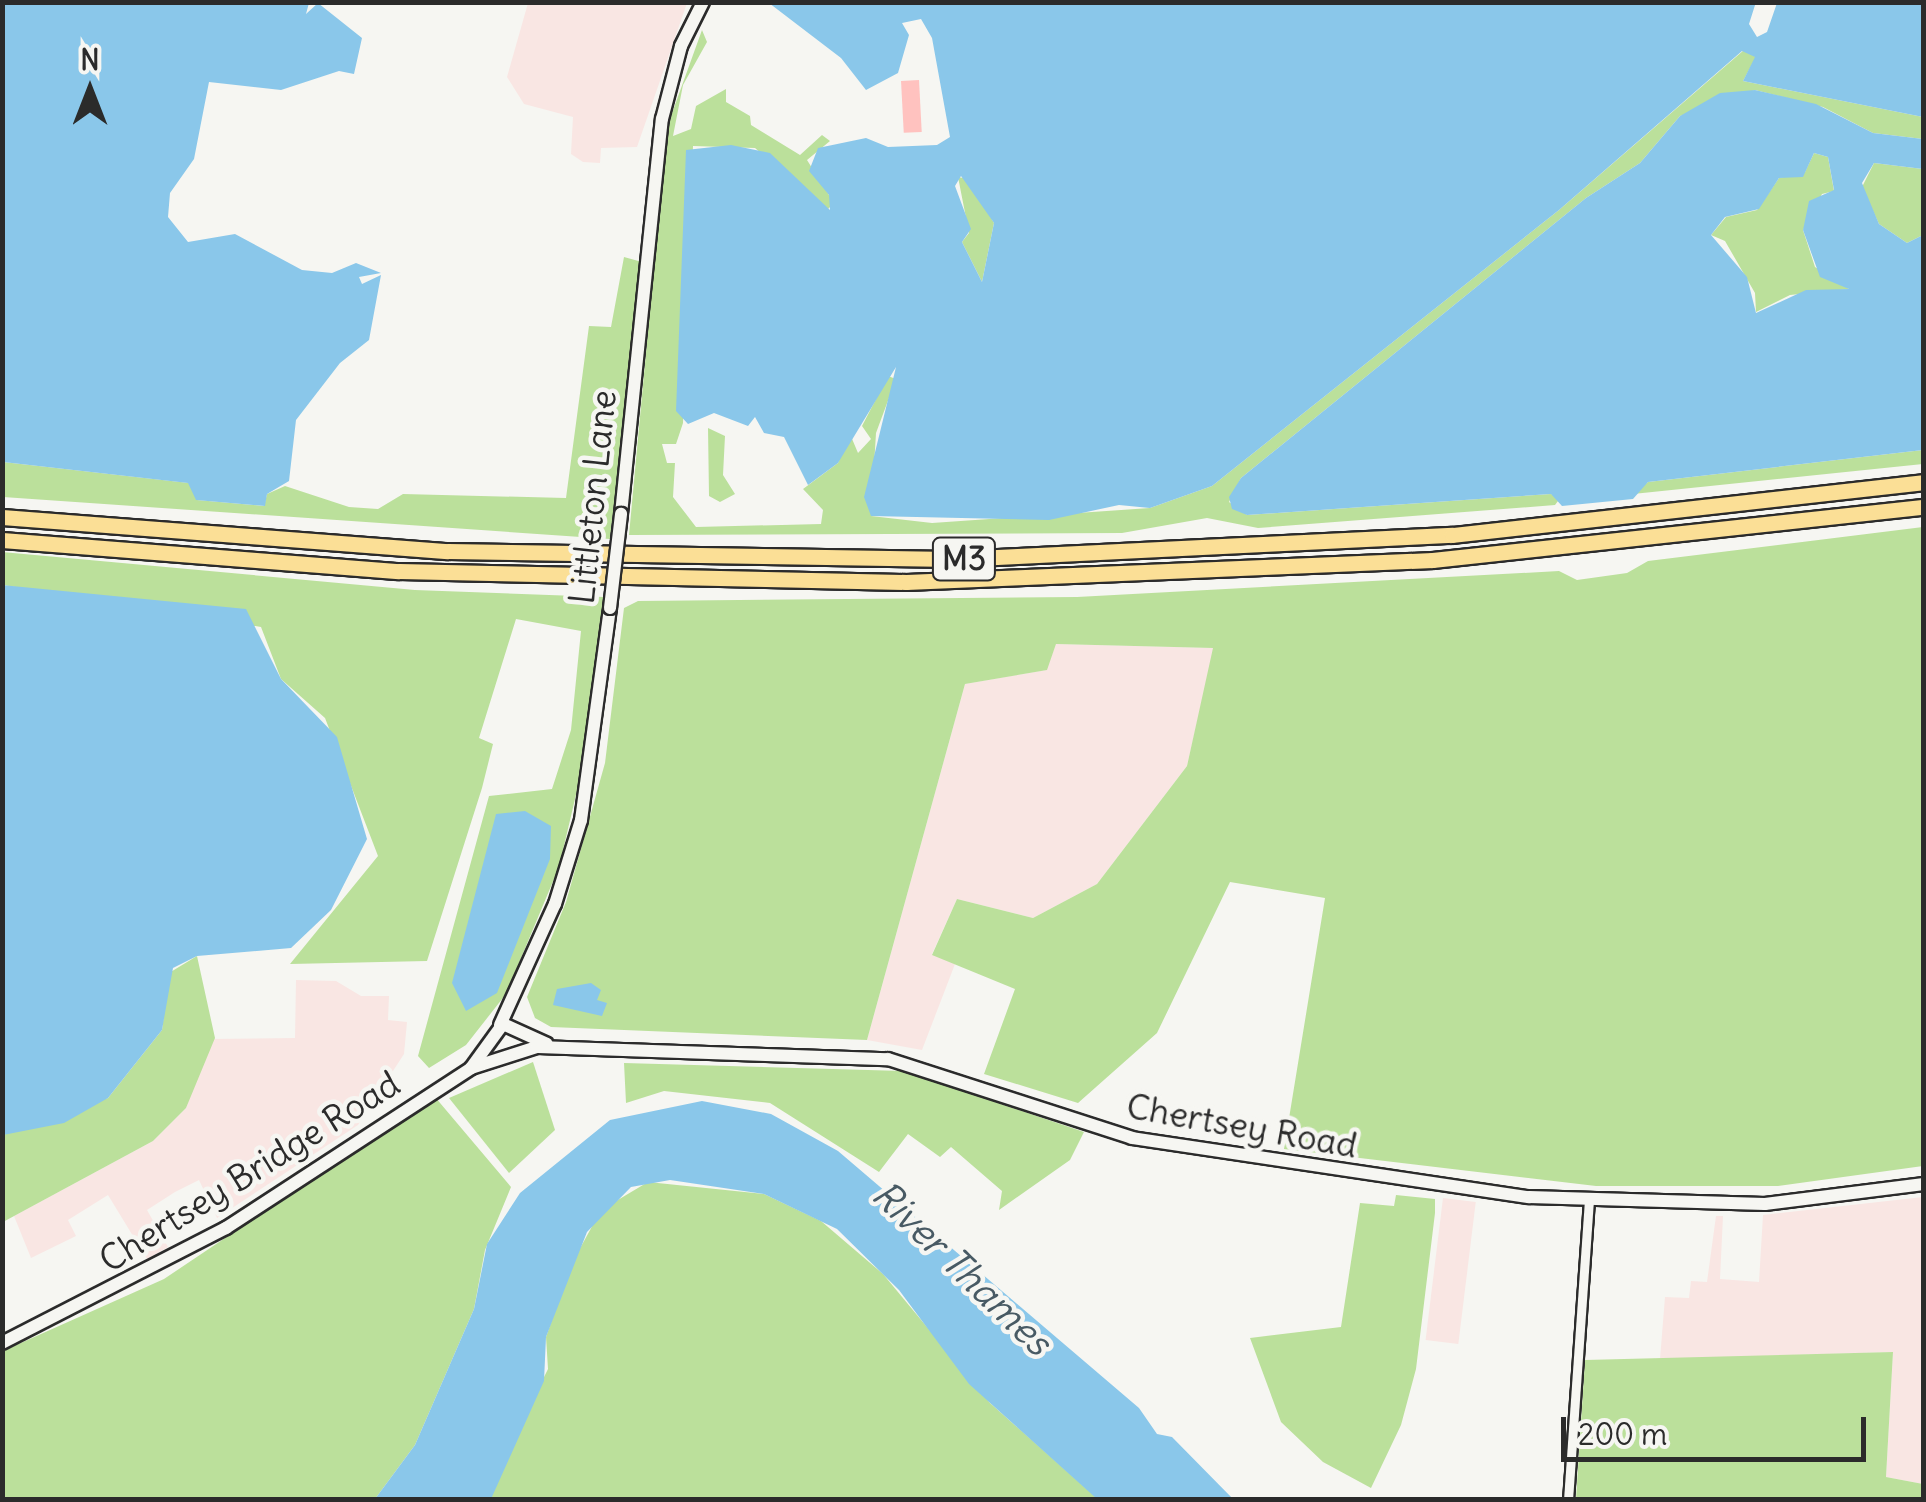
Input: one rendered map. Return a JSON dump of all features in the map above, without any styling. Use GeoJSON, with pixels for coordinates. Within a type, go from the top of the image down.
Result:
{"type":"FeatureCollection","features":[{"type":"Feature","properties":{"kind":"highway","name":"M3"},"geometry":{"type":"LineString","coordinates":[[2,517],[448,551],[956,559],[1452,535],[1924,482]]}},
{"type":"Feature","properties":{"kind":"highway","name":"M3"},"geometry":{"type":"LineString","coordinates":[[2,540],[419,572],[906,582],[1434,560],[1924,507]]}},
{"type":"Feature","properties":{"kind":"main road","name":"Littleton Lane"},"geometry":{"type":"LineString","coordinates":[[496,1034],[517,994],[582,820],[621,514],[662,119],[681,46],[703,2]]}},
{"type":"Feature","properties":{"kind":"main road"},"geometry":{"type":"LineString","coordinates":[[496,1034],[523,1036],[517,994]]}},
{"type":"Feature","properties":{"kind":"main road"},"geometry":{"type":"LineString","coordinates":[[496,1034],[508,1055]]}},
{"type":"Feature","properties":{"kind":"main road","name":"Chertsey Bridge Road"},"geometry":{"type":"LineString","coordinates":[[471,1068],[496,1034]]}},
{"type":"Feature","properties":{"kind":"main road","name":"Chertsey Bridge Road"},"geometry":{"type":"LineString","coordinates":[[2,1343],[168,1264],[471,1068],[508,1055],[523,1036]]}},
{"type":"Feature","properties":{"kind":"main road","name":"Chertsey Road"},"geometry":{"type":"LineString","coordinates":[[523,1036],[560,1047],[888,1058],[1182,1149],[1440,1188],[1590,1202],[1765,1204],[1924,1184]]}},
{"type":"Feature","properties":{"kind":"street"},"geometry":{"type":"LineString","coordinates":[[1568,1500],[1590,1202]]}},
{"type":"Feature","properties":{"kind":"shaded area"},"geometry":{"type":"Polygon","coordinates":[[[528,3],[687,3],[637,147],[601,148],[600,163],[583,162],[571,154],[573,117],[524,104],[507,77],[528,3]]]}},
{"type":"Feature","properties":{"kind":"shaded area"},"geometry":{"type":"Polygon","coordinates":[[[1056,644],[1214,648],[1187,766],[1097,884],[1033,918],[957,899],[932,954],[955,964],[922,1050],[867,1040],[965,684],[1046,670],[1056,644]]]}},
{"type":"Feature","properties":{"kind":"shaded area"},"geometry":{"type":"Polygon","coordinates":[[[296,980],[336,981],[361,996],[389,996],[388,1020],[407,1022],[404,1054],[358,1125],[217,1218],[199,1180],[175,1192],[147,1210],[168,1247],[147,1259],[108,1195],[68,1220],[76,1236],[31,1258],[14,1216],[153,1141],[186,1108],[209,1039],[295,1038],[296,980]]]}},
{"type":"Feature","properties":{"kind":"shaded area"},"geometry":{"type":"Polygon","coordinates":[[[1923,1197],[1923,1484],[1886,1477],[1893,1352],[1660,1359],[1665,1297],[1689,1298],[1691,1281],[1707,1282],[1716,1216],[1723,1216],[1720,1279],[1759,1282],[1763,1215],[1923,1197]]]}},
{"type":"Feature","properties":{"kind":"shaded area"},"geometry":{"type":"Polygon","coordinates":[[[1443,1198],[1476,1202],[1458,1344],[1426,1340],[1443,1198]]]}},
{"type":"Feature","properties":{"kind":"green space"},"geometry":{"type":"Polygon","coordinates":[[[702,30],[707,42],[683,85],[673,136],[691,129],[696,106],[726,89],[726,102],[750,116],[751,125],[800,155],[822,135],[830,141],[807,160],[834,203],[827,210],[755,148],[693,146],[683,423],[676,444],[662,444],[667,463],[675,463],[673,497],[696,527],[821,524],[823,510],[803,489],[838,463],[850,434],[858,453],[871,439],[862,426],[888,376],[896,379],[876,433],[871,516],[932,523],[1150,508],[1212,486],[1559,210],[1744,50],[1756,57],[1743,81],[1923,117],[1923,139],[1873,133],[1823,107],[1755,90],[1680,116],[1640,163],[1586,198],[1241,478],[1229,502],[1247,515],[1551,494],[1561,497],[1555,505],[1258,528],[1207,518],[1122,533],[629,535],[667,127],[702,30]]]}},
{"type":"Feature","properties":{"kind":"green space"},"geometry":{"type":"Polygon","coordinates":[[[1814,153],[1828,157],[1834,191],[1822,194],[1803,230],[1815,267],[1849,289],[1790,295],[1756,312],[1755,293],[1725,241],[1711,235],[1726,217],[1757,210],[1779,178],[1805,172],[1814,153]]]}},
{"type":"Feature","properties":{"kind":"green space"},"geometry":{"type":"Polygon","coordinates":[[[1874,163],[1923,169],[1923,235],[1907,243],[1879,224],[1862,187],[1874,163]]]}},
{"type":"Feature","properties":{"kind":"green space"},"geometry":{"type":"Polygon","coordinates":[[[958,177],[968,179],[994,223],[982,282],[962,242],[969,233],[958,177]]]}},
{"type":"Feature","properties":{"kind":"green space"},"geometry":{"type":"Polygon","coordinates":[[[624,257],[642,262],[610,539],[3,497],[3,462],[189,483],[197,500],[264,506],[267,494],[285,486],[349,507],[378,509],[403,494],[566,498],[589,326],[611,327],[624,257]]]}},
{"type":"Feature","properties":{"kind":"green space"},"geometry":{"type":"Polygon","coordinates":[[[708,428],[725,436],[723,475],[735,494],[720,502],[709,496],[708,428]]]}},
{"type":"Feature","properties":{"kind":"green space"},"geometry":{"type":"Polygon","coordinates":[[[1923,450],[1923,464],[1633,494],[1648,482],[1923,450]]]}},
{"type":"Feature","properties":{"kind":"green space"},"geometry":{"type":"Polygon","coordinates":[[[1923,527],[1923,1166],[1778,1186],[1596,1186],[1284,1149],[1325,898],[1230,882],[1157,1033],[1078,1103],[984,1074],[1015,989],[932,955],[957,899],[1033,918],[1097,884],[1187,766],[1213,648],[1056,644],[1047,670],[965,684],[867,1040],[551,1027],[535,1018],[527,997],[566,902],[605,763],[624,608],[638,601],[1077,597],[1559,571],[1577,580],[1627,573],[1648,561],[1923,527]]]}},
{"type":"Feature","properties":{"kind":"green space"},"geometry":{"type":"Polygon","coordinates":[[[2,552],[415,590],[604,597],[583,765],[559,867],[506,994],[466,1045],[429,1068],[418,1056],[489,796],[552,789],[571,730],[581,631],[516,619],[479,738],[493,744],[482,788],[427,961],[290,964],[378,856],[325,718],[281,679],[261,627],[3,585],[2,552]]]}},
{"type":"Feature","properties":{"kind":"green space"},"geometry":{"type":"Polygon","coordinates":[[[197,956],[215,1038],[186,1108],[153,1141],[3,1222],[3,1135],[108,1098],[162,1030],[169,973],[197,956]]]}},
{"type":"Feature","properties":{"kind":"green space"},"geometry":{"type":"Polygon","coordinates":[[[533,1062],[555,1130],[509,1173],[449,1098],[533,1062]]]}},
{"type":"Feature","properties":{"kind":"green space"},"geometry":{"type":"Polygon","coordinates":[[[624,1063],[903,1071],[1084,1132],[1070,1160],[999,1210],[1002,1191],[951,1147],[940,1157],[908,1134],[879,1172],[770,1103],[664,1091],[626,1103],[624,1063]]]}},
{"type":"Feature","properties":{"kind":"green space"},"geometry":{"type":"Polygon","coordinates":[[[435,1097],[511,1187],[485,1250],[474,1309],[415,1445],[375,1499],[3,1500],[3,1351],[164,1279],[435,1097]]]}},
{"type":"Feature","properties":{"kind":"green space"},"geometry":{"type":"Polygon","coordinates":[[[648,1182],[764,1194],[821,1221],[883,1274],[990,1403],[1098,1499],[483,1500],[548,1369],[546,1337],[572,1263],[601,1210],[648,1182]]]}},
{"type":"Feature","properties":{"kind":"green space"},"geometry":{"type":"Polygon","coordinates":[[[1396,1195],[1435,1199],[1435,1213],[1416,1369],[1401,1425],[1371,1488],[1323,1462],[1281,1422],[1250,1338],[1341,1327],[1360,1203],[1394,1206],[1396,1195]]]}},
{"type":"Feature","properties":{"kind":"green space"},"geometry":{"type":"Polygon","coordinates":[[[1893,1352],[1886,1477],[1923,1484],[1923,1499],[1576,1499],[1585,1360],[1893,1352]]]}},
{"type":"Feature","properties":{"kind":"water"},"geometry":{"type":"Polygon","coordinates":[[[3,2],[309,3],[306,14],[318,3],[362,38],[354,74],[339,71],[281,90],[209,82],[194,159],[170,193],[168,217],[188,242],[235,234],[302,270],[332,273],[356,263],[381,273],[359,277],[362,284],[381,275],[369,340],[340,363],[296,420],[289,481],[267,494],[265,506],[196,500],[188,483],[3,462],[3,2]]]}},
{"type":"Feature","properties":{"kind":"water"},"geometry":{"type":"Polygon","coordinates":[[[1756,2],[1749,24],[1757,37],[1767,32],[1777,3],[1923,3],[1923,117],[1743,81],[1755,57],[1742,51],[1559,210],[1212,486],[1150,508],[1119,505],[1049,520],[871,516],[864,497],[896,367],[838,463],[808,485],[784,437],[764,433],[755,417],[748,426],[714,413],[688,424],[676,411],[686,150],[731,145],[770,153],[830,210],[829,195],[809,171],[818,148],[866,138],[888,147],[937,145],[950,137],[932,38],[921,19],[902,23],[909,35],[898,73],[866,90],[841,58],[769,3],[1756,2]],[[961,176],[955,186],[971,229],[962,242],[982,282],[994,223],[961,176]]]}},
{"type":"Feature","properties":{"kind":"water"},"geometry":{"type":"Polygon","coordinates":[[[1755,90],[1816,104],[1873,133],[1923,139],[1923,169],[1874,163],[1862,183],[1879,224],[1907,243],[1923,235],[1923,450],[1648,482],[1633,499],[1562,506],[1551,494],[1247,515],[1232,509],[1229,497],[1241,478],[1586,198],[1640,163],[1680,116],[1720,93],[1755,90]],[[1814,153],[1803,177],[1779,178],[1759,209],[1725,217],[1711,235],[1747,277],[1756,313],[1806,290],[1849,289],[1820,277],[1803,230],[1809,201],[1834,190],[1828,157],[1814,153]]]}},
{"type":"Feature","properties":{"kind":"water"},"geometry":{"type":"Polygon","coordinates":[[[2,585],[246,609],[281,679],[337,737],[367,839],[331,910],[291,948],[197,956],[173,968],[162,1030],[108,1098],[64,1123],[3,1135],[2,585]]]}},
{"type":"Feature","properties":{"kind":"water"},"geometry":{"type":"Polygon","coordinates":[[[525,811],[551,826],[550,859],[497,993],[466,1011],[452,983],[496,814],[525,811]]]}},
{"type":"Feature","properties":{"kind":"water"},"geometry":{"type":"Polygon","coordinates":[[[591,983],[601,990],[597,1000],[607,1003],[602,1016],[553,1005],[557,989],[591,983]]]}},
{"type":"Feature","properties":{"kind":"water","name":"River Thames"},"geometry":{"type":"Polygon","coordinates":[[[702,1101],[771,1114],[838,1151],[1139,1408],[1157,1434],[1172,1437],[1233,1499],[1097,1499],[969,1384],[899,1290],[837,1229],[764,1194],[670,1180],[631,1187],[587,1232],[546,1337],[544,1381],[491,1499],[375,1499],[415,1445],[474,1309],[487,1244],[520,1193],[610,1120],[702,1101]]]}},
{"type":"Feature","properties":{"kind":"building"},"geometry":{"type":"Polygon","coordinates":[[[919,80],[922,132],[904,133],[901,81],[919,80]]]}}]}
